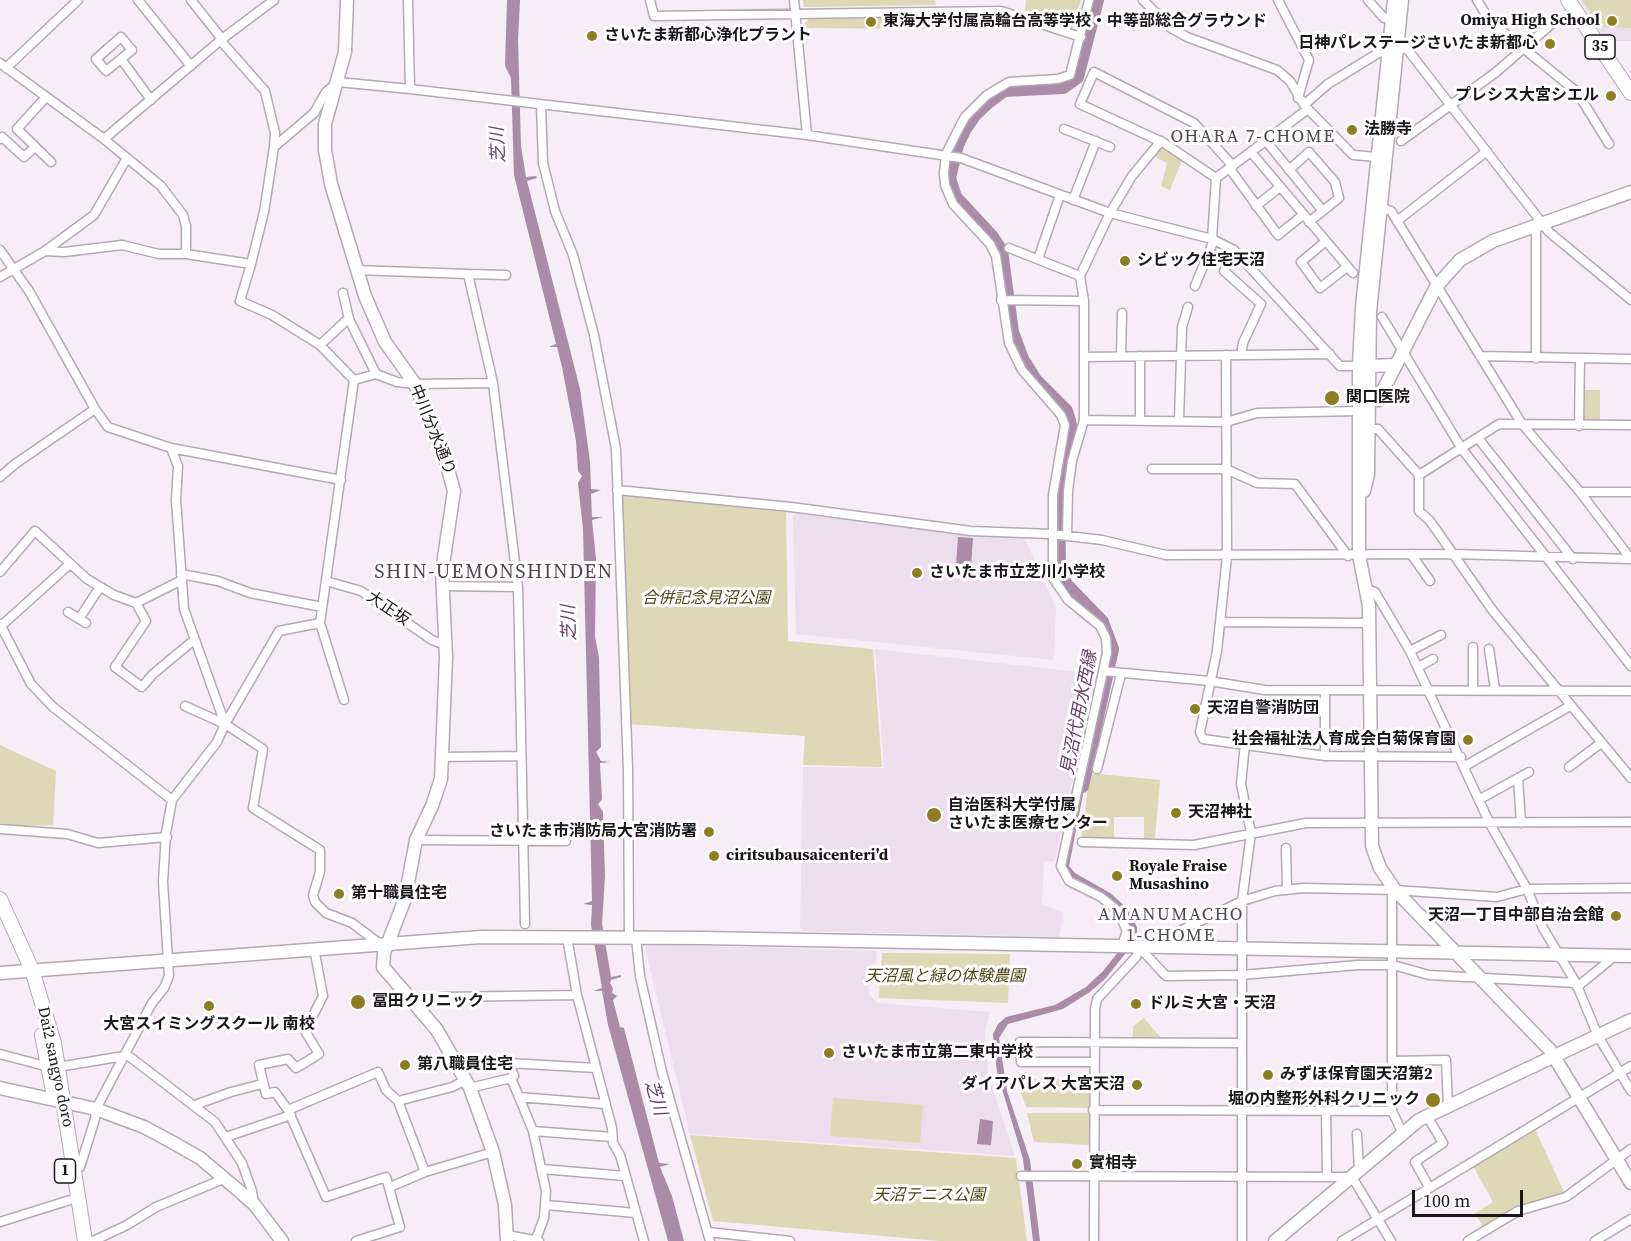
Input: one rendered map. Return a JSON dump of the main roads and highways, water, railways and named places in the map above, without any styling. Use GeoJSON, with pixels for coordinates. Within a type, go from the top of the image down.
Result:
{"type":"FeatureCollection","features":[{"type":"Feature","properties":{"kind":"main road","name":"35"},"geometry":{"type":"LineString","coordinates":[[1569,0],[1631,92]]}},
{"type":"Feature","properties":{"kind":"main road","name":"Dai2 sangyo doro"},"geometry":{"type":"LineString","coordinates":[[0,900],[27,970],[38,1018],[54,1067],[76,1241]]}},
{"type":"Feature","properties":{"kind":"main road","name":"Dai2 sangyo doro"},"geometry":{"type":"LineString","coordinates":[[0,918],[27,970]]}},
{"type":"Feature","properties":{"kind":"main road","name":"Dai2 sangyo doro"},"geometry":{"type":"LineString","coordinates":[[59,1101],[74,1170],[85,1241]]}},
{"type":"Feature","properties":{"kind":"waterway","name":"見沼代用水西縁"},"geometry":{"type":"LineString","coordinates":[[1082,786],[1112,649],[1102,622],[1067,586],[1061,577],[1059,567],[1058,487],[1071,430],[1066,411],[1035,380],[1022,359],[1012,332],[1001,251],[992,237],[955,197],[949,178],[957,145],[964,130],[975,114],[989,101],[1004,90],[1063,87],[1077,77],[1097,0]]}},
{"type":"Feature","properties":{"kind":"place","name":"Omiya High School"},"geometry":{"type":"Point","coordinates":[1612,21]}},
{"type":"Feature","properties":{"kind":"place","name":"東海大学付属高輪台高等学校・中等部総合グラウンド"},"geometry":{"type":"Point","coordinates":[871,22]}},
{"type":"Feature","properties":{"kind":"place","name":"さいたま新都心浄化プラント"},"geometry":{"type":"Point","coordinates":[592,36]}},
{"type":"Feature","properties":{"kind":"place","name":"日神パレステージさいたま新都心"},"geometry":{"type":"Point","coordinates":[1550,44]}},
{"type":"Feature","properties":{"kind":"place","name":"プレシス大宮シエル"},"geometry":{"type":"Point","coordinates":[1611,96]}},
{"type":"Feature","properties":{"kind":"place","name":"法勝寺"},"geometry":{"type":"Point","coordinates":[1352,130]}},
{"type":"Feature","properties":{"kind":"place","name":"シビック住宅天沼"},"geometry":{"type":"Point","coordinates":[1125,261]}},
{"type":"Feature","properties":{"kind":"place","name":"関口医院"},"geometry":{"type":"Point","coordinates":[1332,398]}},
{"type":"Feature","properties":{"kind":"place","name":"さいたま市立芝川小学校"},"geometry":{"type":"Point","coordinates":[917,573]}},
{"type":"Feature","properties":{"kind":"place","name":"天沼自警消防団"},"geometry":{"type":"Point","coordinates":[1195,709]}},
{"type":"Feature","properties":{"kind":"place","name":"社会福祉法人育成会白菊保育園"},"geometry":{"type":"Point","coordinates":[1468,740]}},
{"type":"Feature","properties":{"kind":"place","name":"天沼神社"},"geometry":{"type":"Point","coordinates":[1176,813]}},
{"type":"Feature","properties":{"kind":"place","name":"自治医科大学付属 さいたま医療センター"},"geometry":{"type":"Point","coordinates":[934,815]}},
{"type":"Feature","properties":{"kind":"place","name":"さいたま市消防局大宮消防署"},"geometry":{"type":"Point","coordinates":[709,832]}},
{"type":"Feature","properties":{"kind":"place","name":"ciritsubausaicenteri'd"},"geometry":{"type":"Point","coordinates":[714,856]}},
{"type":"Feature","properties":{"kind":"place","name":"Royale Fraise Musashino"},"geometry":{"type":"Point","coordinates":[1117,876]}},
{"type":"Feature","properties":{"kind":"place","name":"第十職員住宅"},"geometry":{"type":"Point","coordinates":[339,894]}},
{"type":"Feature","properties":{"kind":"place","name":"天沼一丁目中部自治会館"},"geometry":{"type":"Point","coordinates":[1616,916]}},
{"type":"Feature","properties":{"kind":"place","name":"冨田クリニック"},"geometry":{"type":"Point","coordinates":[358,1002]}},
{"type":"Feature","properties":{"kind":"place","name":"ドルミ大宮・天沼"},"geometry":{"type":"Point","coordinates":[1136,1004]}},
{"type":"Feature","properties":{"kind":"place","name":"大宮スイミングスクール 南校"},"geometry":{"type":"Point","coordinates":[209,1006]}},
{"type":"Feature","properties":{"kind":"place","name":"さいたま市立第二東中学校"},"geometry":{"type":"Point","coordinates":[829,1053]}},
{"type":"Feature","properties":{"kind":"place","name":"第八職員住宅"},"geometry":{"type":"Point","coordinates":[405,1065]}},
{"type":"Feature","properties":{"kind":"place","name":"みずほ保育園天沼第2"},"geometry":{"type":"Point","coordinates":[1268,1075]}},
{"type":"Feature","properties":{"kind":"place","name":"ダイアパレス 大宮天沼"},"geometry":{"type":"Point","coordinates":[1137,1085]}},
{"type":"Feature","properties":{"kind":"place","name":"堀の内整形外科クリニック"},"geometry":{"type":"Point","coordinates":[1433,1100]}},
{"type":"Feature","properties":{"kind":"place","name":"實相寺"},"geometry":{"type":"Point","coordinates":[1077,1164]}},
{"type":"Feature","properties":{"kind":"district","name":"OHARA 7-CHOME"},"geometry":{"type":"Point","coordinates":[1253,137]}},
{"type":"Feature","properties":{"kind":"district","name":"SHIN-UEMONSHINDEN"},"geometry":{"type":"Point","coordinates":[494,573]}},
{"type":"Feature","properties":{"kind":"district","name":"AMANUMACHO 1-CHOME"},"geometry":{"type":"Point","coordinates":[1171,925]}},
{"type":"Feature","properties":{"kind":"water label","name":"芝川"},"geometry":{"type":"Point","coordinates":[499,145]}},
{"type":"Feature","properties":{"kind":"water label","name":"芝川"},"geometry":{"type":"Point","coordinates":[570,623]}},
{"type":"Feature","properties":{"kind":"water label","name":"芝川"},"geometry":{"type":"Point","coordinates":[655,1098]}},
{"type":"Feature","properties":{"kind":"park label","name":"合併記念見沼公園"},"geometry":{"type":"Point","coordinates":[706,599]}},
{"type":"Feature","properties":{"kind":"park label","name":"天沼風と緑の体験農園"},"geometry":{"type":"Point","coordinates":[945,977]}},
{"type":"Feature","properties":{"kind":"park label","name":"天沼テニス公園"},"geometry":{"type":"Point","coordinates":[929,1196]}}]}
